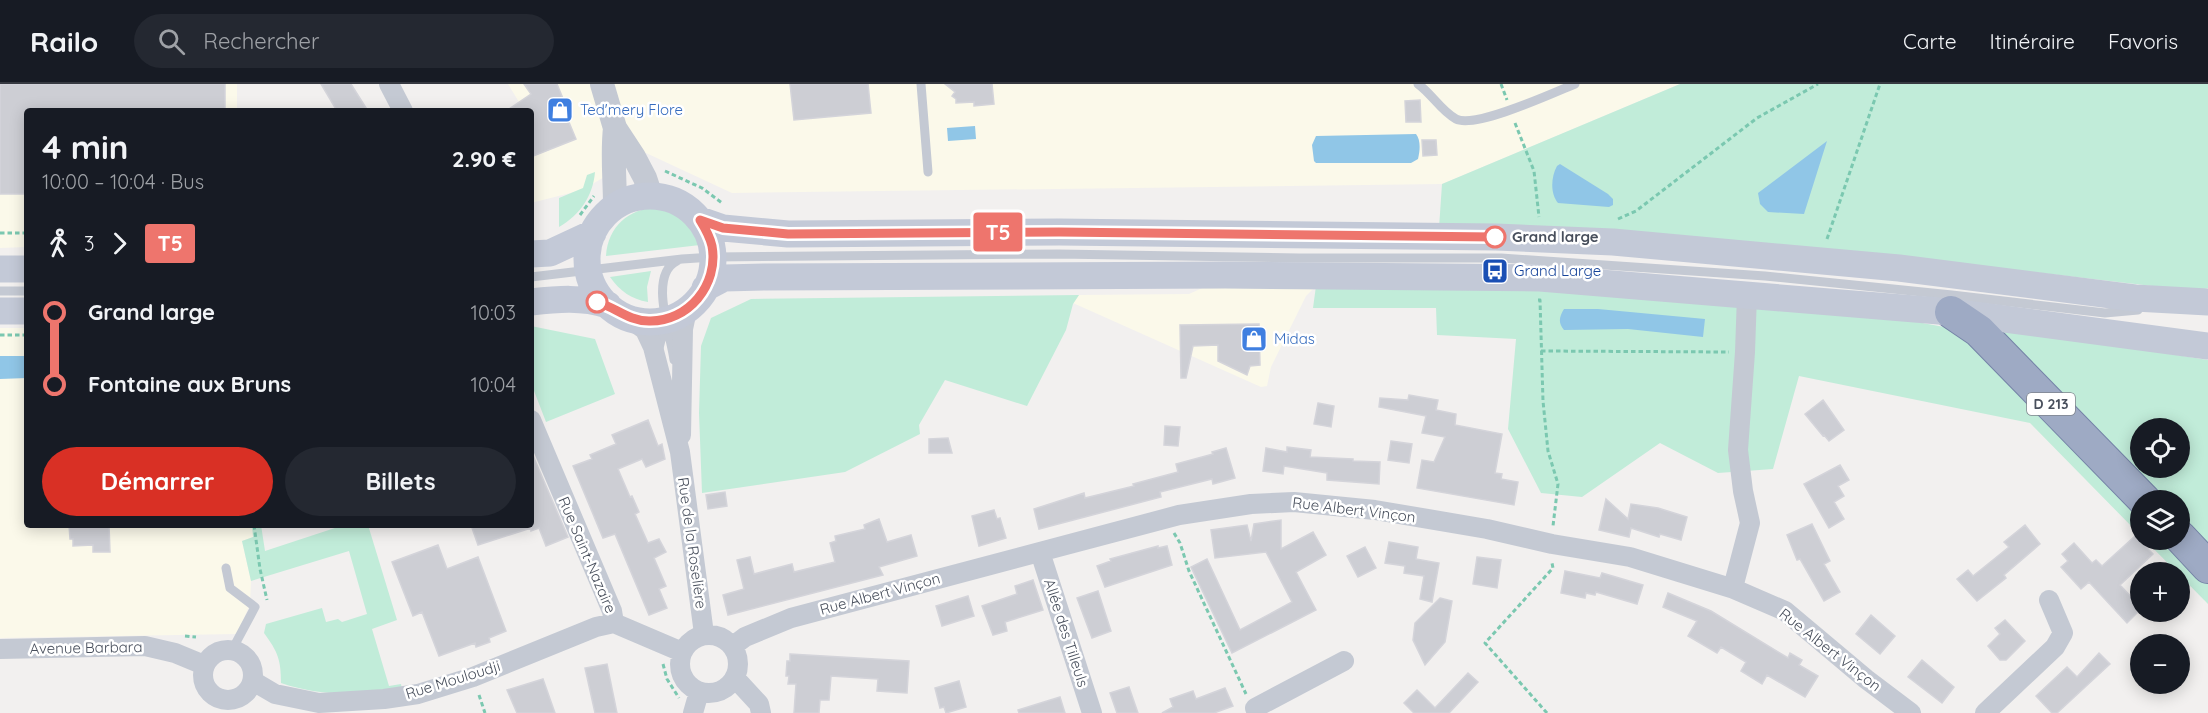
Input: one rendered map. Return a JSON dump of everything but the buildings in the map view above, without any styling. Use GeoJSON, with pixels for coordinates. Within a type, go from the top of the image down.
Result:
{"type":"FeatureCollection","features":[{"type":"Feature","properties":{"kind":"highway","name":"D 213"},"geometry":{"type":"LineString","coordinates":[[1952,312],[1979,331],[2134,490]]}},
{"type":"Feature","properties":{"kind":"highway"},"geometry":{"type":"LineString","coordinates":[[2190,548],[2208,567]]}},
{"type":"Feature","properties":{"kind":"main road"},"geometry":{"type":"LineString","coordinates":[[534,254],[550,253],[584,226],[606,214],[606,199],[651,195],[665,197],[690,210],[700,220],[712,244],[713,257],[711,273],[705,288],[697,300],[677,314],[646,321],[590,300],[534,303]]}},
{"type":"Feature","properties":{"kind":"main road"},"geometry":{"type":"LineString","coordinates":[[700,220],[723,228],[788,234],[1059,232],[1496,237],[1613,242],[1899,268],[2135,298],[2203,302]]}},
{"type":"Feature","properties":{"kind":"main road"},"geometry":{"type":"LineString","coordinates":[[584,226],[589,270],[596,289],[617,311]]}},
{"type":"Feature","properties":{"kind":"main road"},"geometry":{"type":"LineString","coordinates":[[0,269],[24,269]]}},
{"type":"Feature","properties":{"kind":"main road"},"geometry":{"type":"LineString","coordinates":[[705,288],[724,278],[764,277],[1225,275],[1540,278],[1952,312],[2208,346]]}},
{"type":"Feature","properties":{"kind":"main road"},"geometry":{"type":"LineString","coordinates":[[0,311],[24,311]]}},
{"type":"Feature","properties":{"kind":"street"},"geometry":{"type":"LineString","coordinates":[[389,84],[401,108]]}},
{"type":"Feature","properties":{"kind":"street"},"geometry":{"type":"LineString","coordinates":[[602,84],[615,128],[634,156],[651,195]]}},
{"type":"Feature","properties":{"kind":"street"},"geometry":{"type":"LineString","coordinates":[[606,199],[615,169],[612,148],[615,128]]}},
{"type":"Feature","properties":{"kind":"street"},"geometry":{"type":"LineString","coordinates":[[1734,589],[1750,523],[1738,450],[1746,352],[1747,295]]}},
{"type":"Feature","properties":{"kind":"street","name":"Rue de la Roselière"},"geometry":{"type":"LineString","coordinates":[[617,311],[645,330],[657,360],[680,452],[704,634]]}},
{"type":"Feature","properties":{"kind":"street","name":"Rue de la Roselière"},"geometry":{"type":"LineString","coordinates":[[677,314],[682,337],[680,452]]}},
{"type":"Feature","properties":{"kind":"street","name":"Rue Saint-Nazaire"},"geometry":{"type":"LineString","coordinates":[[534,429],[612,610],[614,623],[682,652]]}},
{"type":"Feature","properties":{"kind":"street","name":"Rue Albert Vinçon"},"geometry":{"type":"LineString","coordinates":[[733,646],[745,637],[791,618],[1165,519],[1217,508],[1294,502],[1386,512],[1630,557],[1734,589],[1785,611],[1866,679],[1911,713]]}},
{"type":"Feature","properties":{"kind":"street","name":"Allée des Tilleuls"},"geometry":{"type":"LineString","coordinates":[[1040,552],[1092,713]]}},
{"type":"Feature","properties":{"kind":"street"},"geometry":{"type":"LineString","coordinates":[[1985,713],[2055,646],[2063,633],[2049,600]]}},
{"type":"Feature","properties":{"kind":"street","name":"Rue Mouloudji"},"geometry":{"type":"LineString","coordinates":[[253,681],[275,694],[319,703],[330,708],[386,706],[473,677],[596,627],[614,623]]}},
{"type":"Feature","properties":{"kind":"street"},"geometry":{"type":"LineString","coordinates":[[704,634],[720,636],[733,646],[738,662],[735,678],[723,690],[707,693],[699,692],[691,687],[680,671],[682,652],[691,640],[704,634]]}},
{"type":"Feature","properties":{"kind":"street","name":"Avenue Barbara"},"geometry":{"type":"LineString","coordinates":[[0,649],[145,646],[175,652],[204,665]]}},
{"type":"Feature","properties":{"kind":"street"},"geometry":{"type":"LineString","coordinates":[[232,650],[247,658],[253,673],[253,681],[249,689],[236,699],[216,706],[203,682],[204,665],[216,652],[232,650]]}},
{"type":"Feature","properties":{"kind":"street"},"geometry":{"type":"LineString","coordinates":[[1256,710],[1344,661]]}},
{"type":"Feature","properties":{"kind":"street"},"geometry":{"type":"LineString","coordinates":[[735,678],[759,704],[762,713]]}},
{"type":"Feature","properties":{"kind":"street"},"geometry":{"type":"LineString","coordinates":[[687,708],[699,692]]}},
{"type":"Feature","properties":{"kind":"lane"},"geometry":{"type":"LineString","coordinates":[[921,84],[928,172]]}},
{"type":"Feature","properties":{"kind":"lane"},"geometry":{"type":"LineString","coordinates":[[1418,84],[1458,120],[1477,120],[1575,84]]}},
{"type":"Feature","properties":{"kind":"lane"},"geometry":{"type":"LineString","coordinates":[[534,277],[713,257],[1059,254],[1299,258],[1501,258],[1764,276],[2105,313],[2203,302]]}},
{"type":"Feature","properties":{"kind":"lane"},"geometry":{"type":"LineString","coordinates":[[657,360],[677,314],[662,287],[664,273],[671,264],[682,259]]}},
{"type":"Feature","properties":{"kind":"lane"},"geometry":{"type":"LineString","coordinates":[[0,291],[24,291]]}},
{"type":"Feature","properties":{"kind":"lane"},"geometry":{"type":"LineString","coordinates":[[2105,313],[2125,335]]}},
{"type":"Feature","properties":{"kind":"lane"},"geometry":{"type":"LineString","coordinates":[[226,568],[231,588],[255,607],[232,650]]}},
{"type":"Feature","properties":{"kind":"path"},"geometry":{"type":"LineString","coordinates":[[1501,84],[1534,171],[1539,219]]}},
{"type":"Feature","properties":{"kind":"path"},"geometry":{"type":"LineString","coordinates":[[1611,222],[1636,211],[1757,118],[1818,84]]}},
{"type":"Feature","properties":{"kind":"path"},"geometry":{"type":"LineString","coordinates":[[1827,241],[1880,84]]}},
{"type":"Feature","properties":{"kind":"path"},"geometry":{"type":"LineString","coordinates":[[659,168],[702,188],[725,205]]}},
{"type":"Feature","properties":{"kind":"path"},"geometry":{"type":"LineString","coordinates":[[584,226],[606,199]]}},
{"type":"Feature","properties":{"kind":"path"},"geometry":{"type":"LineString","coordinates":[[0,233],[24,233]]}},
{"type":"Feature","properties":{"kind":"path"},"geometry":{"type":"LineString","coordinates":[[1540,300],[1543,401],[1548,451],[1558,484],[1552,544],[1553,568],[1485,643],[1547,713]]}},
{"type":"Feature","properties":{"kind":"path"},"geometry":{"type":"LineString","coordinates":[[0,335],[24,335]]}},
{"type":"Feature","properties":{"kind":"path"},"geometry":{"type":"LineString","coordinates":[[1541,351],[1746,352]]}},
{"type":"Feature","properties":{"kind":"path"},"geometry":{"type":"LineString","coordinates":[[1165,519],[1180,543],[1189,571],[1256,710]]}},
{"type":"Feature","properties":{"kind":"path"},"geometry":{"type":"LineString","coordinates":[[254,528],[267,603]]}},
{"type":"Feature","properties":{"kind":"path"},"geometry":{"type":"LineString","coordinates":[[663,661],[667,679],[687,708]]}},
{"type":"Feature","properties":{"kind":"path"},"geometry":{"type":"LineString","coordinates":[[476,686],[485,713]]}},
{"type":"Feature","properties":{"kind":"shaded area"},"geometry":{"type":"Polygon","coordinates":[[[0,84],[237,84],[237,108],[24,108],[24,247],[0,248],[0,84]]]}},
{"type":"Feature","properties":{"kind":"shaded area"},"geometry":{"type":"Polygon","coordinates":[[[508,84],[1680,84],[1442,184],[732,193],[646,153],[582,190],[534,202],[534,108],[522,107],[508,84]]]}},
{"type":"Feature","properties":{"kind":"shaded area"},"geometry":{"type":"Polygon","coordinates":[[[1209,285],[1316,286],[1306,296],[1271,367],[1267,386],[1261,387],[1073,303],[1079,295],[1189,294],[1209,285]]]}},
{"type":"Feature","properties":{"kind":"shaded area"},"geometry":{"type":"Polygon","coordinates":[[[0,328],[24,328],[24,528],[252,528],[254,537],[242,541],[251,581],[250,604],[237,634],[0,638],[0,328]]]}},
{"type":"Feature","properties":{"kind":"green space"},"geometry":{"type":"Polygon","coordinates":[[[1680,84],[2208,84],[2208,288],[2195,291],[2033,272],[1439,228],[1442,184],[1680,84]]]}},
{"type":"Feature","properties":{"kind":"green space"},"geometry":{"type":"Polygon","coordinates":[[[595,172],[594,181],[584,204],[573,217],[559,227],[559,198],[583,188],[587,175],[595,172]]]}},
{"type":"Feature","properties":{"kind":"green space"},"geometry":{"type":"Polygon","coordinates":[[[657,207],[684,220],[700,245],[606,256],[611,236],[622,221],[638,211],[657,207]]]}},
{"type":"Feature","properties":{"kind":"green space"},"geometry":{"type":"Polygon","coordinates":[[[651,271],[647,287],[648,302],[626,294],[610,277],[651,271]]]}},
{"type":"Feature","properties":{"kind":"green space"},"geometry":{"type":"Polygon","coordinates":[[[1316,286],[1571,288],[1890,317],[1955,329],[2002,327],[2208,360],[2208,604],[2190,586],[2190,562],[2167,562],[2155,550],[2190,550],[2190,490],[2130,490],[2130,525],[2030,423],[1799,376],[1773,469],[1718,473],[1660,443],[1582,497],[1541,493],[1508,429],[1516,339],[1437,335],[1436,308],[1313,308],[1316,286]]]}},
{"type":"Feature","properties":{"kind":"green space"},"geometry":{"type":"Polygon","coordinates":[[[1079,295],[1073,304],[1066,330],[1027,406],[945,380],[919,425],[920,434],[845,472],[702,493],[699,413],[701,346],[711,318],[751,299],[1079,295]]]}},
{"type":"Feature","properties":{"kind":"green space"},"geometry":{"type":"Polygon","coordinates":[[[534,327],[595,339],[615,394],[546,422],[534,391],[534,327]]]}},
{"type":"Feature","properties":{"kind":"green space"},"geometry":{"type":"Polygon","coordinates":[[[252,528],[261,528],[265,551],[335,528],[369,528],[397,620],[372,629],[389,686],[401,684],[402,689],[327,693],[281,683],[278,656],[264,633],[266,624],[322,608],[326,622],[338,619],[342,622],[367,614],[349,551],[251,581],[242,541],[253,537],[252,528]]]}},
{"type":"Feature","properties":{"kind":"water"},"geometry":{"type":"Polygon","coordinates":[[[975,126],[976,139],[948,141],[947,128],[975,126]]]}},
{"type":"Feature","properties":{"kind":"water"},"geometry":{"type":"Polygon","coordinates":[[[1416,134],[1420,149],[1419,156],[1411,163],[1316,163],[1314,161],[1312,145],[1316,136],[1416,134]]]}},
{"type":"Feature","properties":{"kind":"water"},"geometry":{"type":"Polygon","coordinates":[[[1827,141],[1804,214],[1768,212],[1760,204],[1758,193],[1827,141]]]}},
{"type":"Feature","properties":{"kind":"water"},"geometry":{"type":"Polygon","coordinates":[[[1560,164],[1608,194],[1613,199],[1613,205],[1609,207],[1558,203],[1552,185],[1555,170],[1560,164]]]}},
{"type":"Feature","properties":{"kind":"water"},"geometry":{"type":"Polygon","coordinates":[[[1564,309],[1598,309],[1705,319],[1703,337],[1628,329],[1564,330],[1560,320],[1564,309]]]}},
{"type":"Feature","properties":{"kind":"water"},"geometry":{"type":"Polygon","coordinates":[[[0,356],[24,356],[24,378],[0,379],[0,356]]]}},
{"type":"Feature","properties":{"kind":"bus line","name":"T5"},"geometry":{"type":"LineString","coordinates":[[597,302],[608,305],[636,320],[646,321],[667,319],[687,310],[705,288],[711,273],[712,244],[700,220],[723,228],[788,234],[1059,232],[1495,237]]}},
{"type":"Feature","properties":{"kind":"place","name":"Ted'mery Flore"},"geometry":{"type":"Point","coordinates":[560,110]}},
{"type":"Feature","properties":{"kind":"place","name":"Grand large"},"geometry":{"type":"Point","coordinates":[1495,237]}},
{"type":"Feature","properties":{"kind":"place","name":"Grand Large"},"geometry":{"type":"Point","coordinates":[1495,271]}},
{"type":"Feature","properties":{"kind":"place","name":"Midas"},"geometry":{"type":"Point","coordinates":[1254,339]}}]}
